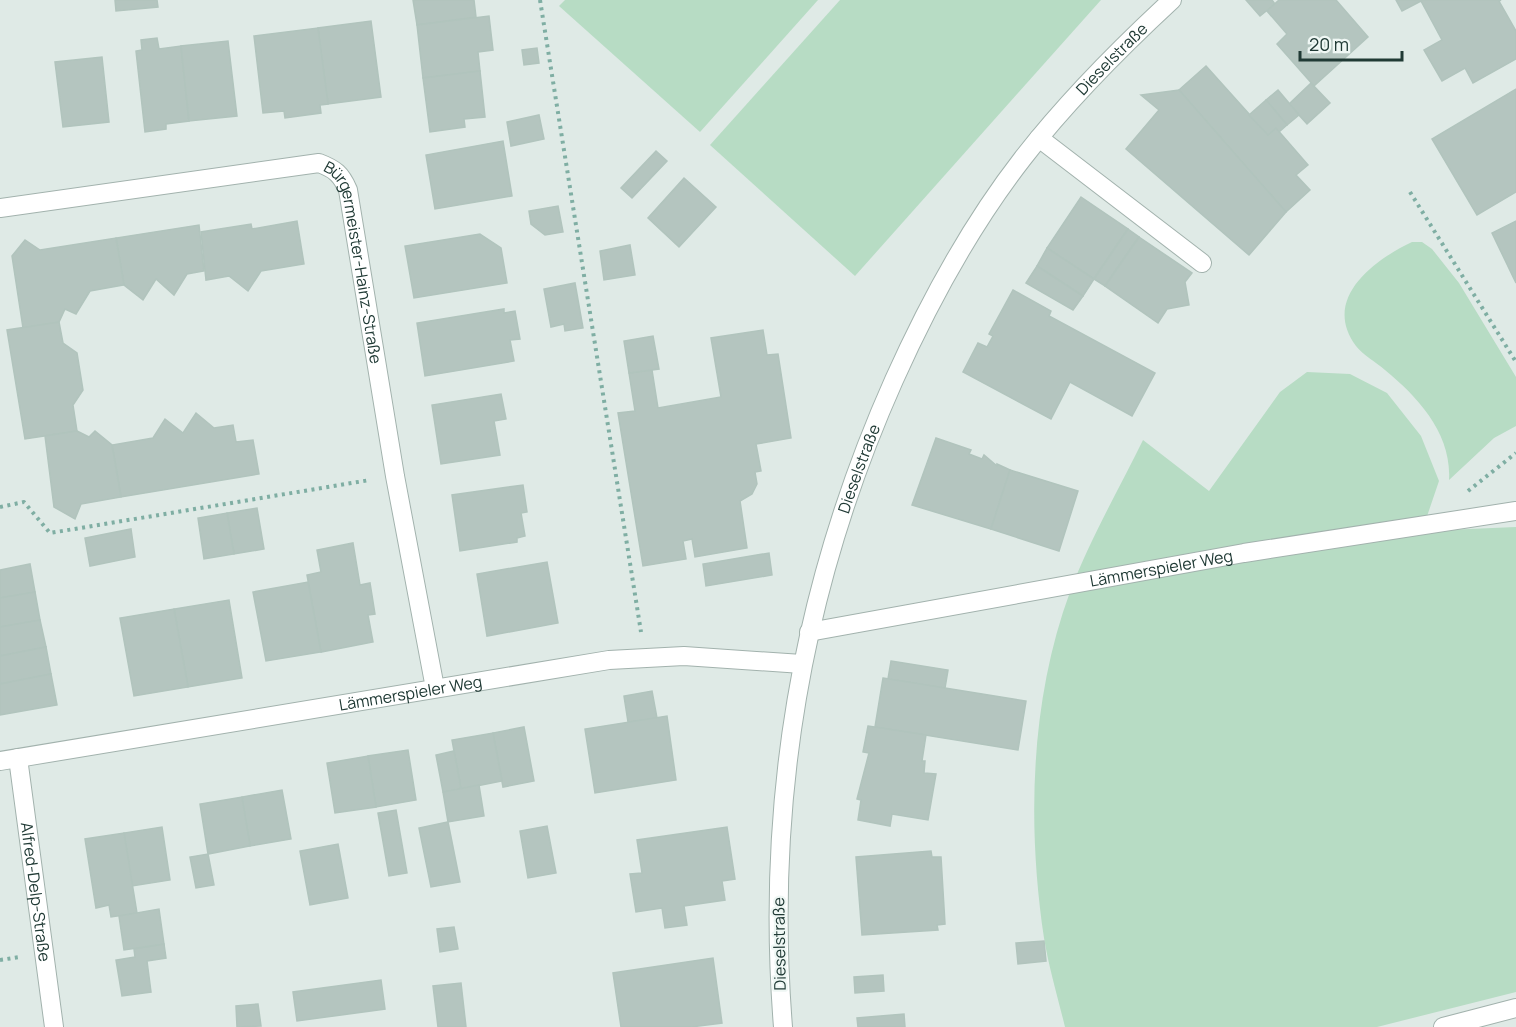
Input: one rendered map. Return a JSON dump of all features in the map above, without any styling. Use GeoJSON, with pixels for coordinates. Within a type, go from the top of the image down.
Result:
{"type":"FeatureCollection","features":[{"type":"Feature","properties":{"kind":"street","name":"Dieselstraße"},"geometry":{"type":"LineString","coordinates":[[783,1027],[777,908],[780,832],[787,759],[809,632],[849,489],[873,428],[925,312],[987,208],[1039,138],[1123,46],[1172,0]]}},
{"type":"Feature","properties":{"kind":"street"},"geometry":{"type":"LineString","coordinates":[[1039,138],[1202,263]]}},
{"type":"Feature","properties":{"kind":"street","name":"Bürgermeister-Hainz-Straße"},"geometry":{"type":"LineString","coordinates":[[0,208],[319,164],[332,167],[341,175],[348,190],[395,476],[435,688]]}},
{"type":"Feature","properties":{"kind":"street","name":"Lämmerspieler Weg"},"geometry":{"type":"LineString","coordinates":[[809,632],[1244,553],[1516,511]]}},
{"type":"Feature","properties":{"kind":"street","name":"Lämmerspieler Weg"},"geometry":{"type":"LineString","coordinates":[[0,761],[435,688],[645,656],[684,656],[802,664]]}},
{"type":"Feature","properties":{"kind":"street","name":"Alfred-Delp-Straße"},"geometry":{"type":"LineString","coordinates":[[18,758],[54,1027]]}},
{"type":"Feature","properties":{"kind":"street"},"geometry":{"type":"LineString","coordinates":[[1443,1027],[1516,1008]]}},
{"type":"Feature","properties":{"kind":"path"},"geometry":{"type":"LineString","coordinates":[[540,0],[645,656]]}},
{"type":"Feature","properties":{"kind":"path"},"geometry":{"type":"LineString","coordinates":[[1410,192],[1516,362]]}},
{"type":"Feature","properties":{"kind":"path"},"geometry":{"type":"LineString","coordinates":[[1462,495],[1516,453]]}},
{"type":"Feature","properties":{"kind":"path"},"geometry":{"type":"LineString","coordinates":[[0,507],[24,502],[50,534],[395,476]]}},
{"type":"Feature","properties":{"kind":"green space"},"geometry":{"type":"Polygon","coordinates":[[[565,0],[818,0],[700,132],[559,6],[565,0]]]}},
{"type":"Feature","properties":{"kind":"green space"},"geometry":{"type":"Polygon","coordinates":[[[840,0],[1101,0],[855,276],[710,145],[840,0]]]}},
{"type":"Feature","properties":{"kind":"green space"},"geometry":{"type":"Polygon","coordinates":[[[1412,242],[1422,242],[1432,249],[1459,283],[1516,377],[1516,426],[1494,438],[1449,480],[1445,447],[1430,418],[1409,392],[1356,346],[1347,329],[1345,312],[1348,297],[1357,283],[1382,259],[1412,242]]]}},
{"type":"Feature","properties":{"kind":"green space"},"geometry":{"type":"Polygon","coordinates":[[[1307,372],[1350,374],[1387,393],[1421,436],[1439,481],[1422,531],[1516,527],[1516,992],[1377,1027],[1065,1027],[1044,938],[1035,851],[1034,807],[1040,719],[1047,676],[1070,592],[1095,534],[1143,440],[1209,491],[1280,392],[1307,372]]]}},
{"type":"Feature","properties":{"kind":"building"},"geometry":{"type":"Polygon","coordinates":[[[115,0],[157,0],[158,7],[116,11],[115,0]]]}},
{"type":"Feature","properties":{"kind":"building"},"geometry":{"type":"Polygon","coordinates":[[[413,0],[474,0],[476,17],[417,25],[413,0]]]}},
{"type":"Feature","properties":{"kind":"building"},"geometry":{"type":"Polygon","coordinates":[[[1246,0],[1272,0],[1275,4],[1260,16],[1246,0]]]}},
{"type":"Feature","properties":{"kind":"building"},"geometry":{"type":"Polygon","coordinates":[[[1279,0],[1336,0],[1368,37],[1314,86],[1277,44],[1287,34],[1267,11],[1279,0]]]}},
{"type":"Feature","properties":{"kind":"building"},"geometry":{"type":"Polygon","coordinates":[[[1396,0],[1501,0],[1499,1],[1516,31],[1516,59],[1473,83],[1465,68],[1442,81],[1424,50],[1442,40],[1421,1],[1402,11],[1396,0]]]}},
{"type":"Feature","properties":{"kind":"building"},"geometry":{"type":"Polygon","coordinates":[[[489,16],[493,50],[478,52],[480,71],[423,78],[417,25],[489,16]]]}},
{"type":"Feature","properties":{"kind":"building"},"geometry":{"type":"Polygon","coordinates":[[[371,21],[381,97],[328,104],[318,28],[371,21]]]}},
{"type":"Feature","properties":{"kind":"building"},"geometry":{"type":"Polygon","coordinates":[[[318,28],[328,104],[320,105],[321,113],[285,118],[284,111],[263,113],[254,36],[318,28]]]}},
{"type":"Feature","properties":{"kind":"building"},"geometry":{"type":"Polygon","coordinates":[[[157,38],[159,49],[181,46],[189,121],[166,124],[166,129],[145,132],[136,51],[142,50],[141,40],[157,38]]]}},
{"type":"Feature","properties":{"kind":"building"},"geometry":{"type":"Polygon","coordinates":[[[228,41],[237,116],[189,121],[181,46],[228,41]]]}},
{"type":"Feature","properties":{"kind":"building"},"geometry":{"type":"Polygon","coordinates":[[[537,48],[539,63],[524,65],[522,50],[537,48]]]}},
{"type":"Feature","properties":{"kind":"building"},"geometry":{"type":"Polygon","coordinates":[[[102,57],[109,122],[63,127],[55,62],[102,57]]]}},
{"type":"Feature","properties":{"kind":"building"},"geometry":{"type":"Polygon","coordinates":[[[1206,66],[1268,135],[1276,128],[1308,165],[1296,175],[1310,190],[1286,212],[1179,90],[1206,66]]]}},
{"type":"Feature","properties":{"kind":"building"},"geometry":{"type":"Polygon","coordinates":[[[480,71],[485,117],[464,119],[465,127],[430,132],[423,78],[480,71]]]}},
{"type":"Feature","properties":{"kind":"building"},"geometry":{"type":"Polygon","coordinates":[[[1311,83],[1330,103],[1307,124],[1289,104],[1311,83]]]}},
{"type":"Feature","properties":{"kind":"building"},"geometry":{"type":"Polygon","coordinates":[[[1516,89],[1516,192],[1477,215],[1432,139],[1516,89]]]}},
{"type":"Feature","properties":{"kind":"building"},"geometry":{"type":"Polygon","coordinates":[[[1179,90],[1286,212],[1249,255],[1126,149],[1159,110],[1141,95],[1179,90]]]}},
{"type":"Feature","properties":{"kind":"building"},"geometry":{"type":"Polygon","coordinates":[[[1278,90],[1299,115],[1287,125],[1266,100],[1278,90]]]}},
{"type":"Feature","properties":{"kind":"building"},"geometry":{"type":"Polygon","coordinates":[[[1266,100],[1287,125],[1279,132],[1276,128],[1268,135],[1249,115],[1266,100]]]}},
{"type":"Feature","properties":{"kind":"building"},"geometry":{"type":"Polygon","coordinates":[[[539,115],[544,139],[511,146],[507,122],[539,115]]]}},
{"type":"Feature","properties":{"kind":"building"},"geometry":{"type":"Polygon","coordinates":[[[503,141],[512,196],[435,209],[426,155],[503,141]]]}},
{"type":"Feature","properties":{"kind":"building"},"geometry":{"type":"Polygon","coordinates":[[[656,151],[667,161],[632,198],[621,188],[656,151]]]}},
{"type":"Feature","properties":{"kind":"building"},"geometry":{"type":"Polygon","coordinates":[[[684,178],[716,207],[679,247],[648,218],[684,178]]]}},
{"type":"Feature","properties":{"kind":"building"},"geometry":{"type":"Polygon","coordinates":[[[1081,197],[1128,229],[1094,279],[1047,248],[1081,197]]]}},
{"type":"Feature","properties":{"kind":"building"},"geometry":{"type":"Polygon","coordinates":[[[558,206],[563,232],[545,235],[531,224],[529,211],[558,206]]]}},
{"type":"Feature","properties":{"kind":"building"},"geometry":{"type":"Polygon","coordinates":[[[297,221],[304,264],[261,271],[248,291],[229,276],[206,280],[201,232],[251,224],[252,229],[297,221]]]}},
{"type":"Feature","properties":{"kind":"building"},"geometry":{"type":"Polygon","coordinates":[[[1516,221],[1516,283],[1492,233],[1516,221]]]}},
{"type":"Feature","properties":{"kind":"building"},"geometry":{"type":"Polygon","coordinates":[[[199,225],[204,271],[187,274],[174,295],[156,279],[143,300],[124,285],[116,238],[199,225]]]}},
{"type":"Feature","properties":{"kind":"building"},"geometry":{"type":"Polygon","coordinates":[[[1128,229],[1139,237],[1105,286],[1094,279],[1128,229]]]}},
{"type":"Feature","properties":{"kind":"building"},"geometry":{"type":"Polygon","coordinates":[[[480,234],[501,248],[507,283],[414,298],[405,246],[480,234]]]}},
{"type":"Feature","properties":{"kind":"building"},"geometry":{"type":"Polygon","coordinates":[[[1139,237],[1192,273],[1185,282],[1189,305],[1167,309],[1158,323],[1105,286],[1139,237]]]}},
{"type":"Feature","properties":{"kind":"building"},"geometry":{"type":"Polygon","coordinates":[[[116,238],[124,285],[90,291],[76,314],[65,309],[59,322],[23,328],[12,256],[25,240],[40,250],[116,238]]]}},
{"type":"Feature","properties":{"kind":"building"},"geometry":{"type":"Polygon","coordinates":[[[630,245],[635,275],[604,280],[600,251],[630,245]]]}},
{"type":"Feature","properties":{"kind":"building"},"geometry":{"type":"Polygon","coordinates":[[[1047,248],[1094,279],[1083,296],[1037,266],[1047,248]]]}},
{"type":"Feature","properties":{"kind":"building"},"geometry":{"type":"Polygon","coordinates":[[[1037,266],[1083,296],[1073,310],[1026,283],[1037,266]]]}},
{"type":"Feature","properties":{"kind":"building"},"geometry":{"type":"Polygon","coordinates":[[[575,283],[583,328],[565,331],[564,324],[551,327],[544,289],[575,283]]]}},
{"type":"Feature","properties":{"kind":"building"},"geometry":{"type":"Polygon","coordinates":[[[1013,290],[1051,311],[1049,316],[1155,373],[1132,416],[1070,382],[1051,419],[963,372],[978,343],[987,347],[993,336],[989,334],[1013,290]]]}},
{"type":"Feature","properties":{"kind":"building"},"geometry":{"type":"Polygon","coordinates":[[[504,309],[504,313],[515,311],[520,339],[510,340],[514,361],[425,376],[417,323],[504,309]]]}},
{"type":"Feature","properties":{"kind":"building"},"geometry":{"type":"Polygon","coordinates":[[[59,322],[63,343],[77,353],[83,390],[73,405],[77,431],[25,439],[7,330],[59,322]]]}},
{"type":"Feature","properties":{"kind":"building"},"geometry":{"type":"Polygon","coordinates":[[[763,330],[767,355],[778,354],[791,438],[756,444],[761,471],[755,472],[757,484],[752,494],[740,501],[747,548],[695,557],[692,539],[683,541],[686,559],[643,566],[618,413],[635,411],[629,373],[652,370],[658,408],[721,397],[711,338],[763,330]]]}},
{"type":"Feature","properties":{"kind":"building"},"geometry":{"type":"Polygon","coordinates":[[[653,336],[659,369],[629,373],[624,341],[653,336]]]}},
{"type":"Feature","properties":{"kind":"building"},"geometry":{"type":"Polygon","coordinates":[[[501,394],[506,419],[494,421],[500,455],[441,464],[432,405],[501,394]]]}},
{"type":"Feature","properties":{"kind":"building"},"geometry":{"type":"Polygon","coordinates":[[[196,413],[214,428],[233,425],[236,442],[253,440],[259,474],[121,497],[112,445],[153,438],[165,419],[183,433],[196,413]]]}},
{"type":"Feature","properties":{"kind":"building"},"geometry":{"type":"Polygon","coordinates":[[[77,431],[89,437],[95,431],[112,445],[121,497],[81,504],[75,519],[54,507],[45,436],[77,431]]]}},
{"type":"Feature","properties":{"kind":"building"},"geometry":{"type":"Polygon","coordinates":[[[936,438],[971,450],[969,454],[982,459],[984,455],[997,466],[997,464],[1010,470],[991,529],[912,505],[936,438]]]}},
{"type":"Feature","properties":{"kind":"building"},"geometry":{"type":"Polygon","coordinates":[[[1010,470],[1078,491],[1059,551],[991,529],[1010,470]]]}},
{"type":"Feature","properties":{"kind":"building"},"geometry":{"type":"Polygon","coordinates":[[[523,485],[527,512],[521,513],[525,536],[517,538],[517,542],[460,551],[452,495],[523,485]]]}},
{"type":"Feature","properties":{"kind":"building"},"geometry":{"type":"Polygon","coordinates":[[[257,508],[264,549],[234,554],[227,513],[257,508]]]}},
{"type":"Feature","properties":{"kind":"building"},"geometry":{"type":"Polygon","coordinates":[[[227,513],[234,554],[204,559],[198,518],[227,513]]]}},
{"type":"Feature","properties":{"kind":"building"},"geometry":{"type":"Polygon","coordinates":[[[131,529],[135,557],[90,566],[85,538],[131,529]]]}},
{"type":"Feature","properties":{"kind":"building"},"geometry":{"type":"Polygon","coordinates":[[[353,543],[360,585],[370,583],[375,614],[368,615],[373,642],[321,652],[307,575],[321,572],[317,550],[353,543]]]}},
{"type":"Feature","properties":{"kind":"building"},"geometry":{"type":"Polygon","coordinates":[[[769,553],[772,575],[706,586],[703,564],[769,553]]]}},
{"type":"Feature","properties":{"kind":"building"},"geometry":{"type":"Polygon","coordinates":[[[547,562],[558,623],[487,636],[477,574],[547,562]]]}},
{"type":"Feature","properties":{"kind":"building"},"geometry":{"type":"Polygon","coordinates":[[[30,564],[35,592],[0,598],[0,570],[30,564]]]}},
{"type":"Feature","properties":{"kind":"building"},"geometry":{"type":"Polygon","coordinates":[[[308,582],[321,652],[266,661],[253,592],[308,582]]]}},
{"type":"Feature","properties":{"kind":"building"},"geometry":{"type":"Polygon","coordinates":[[[35,592],[40,620],[0,627],[0,598],[35,592]]]}},
{"type":"Feature","properties":{"kind":"building"},"geometry":{"type":"Polygon","coordinates":[[[229,600],[242,678],[188,687],[174,609],[229,600]]]}},
{"type":"Feature","properties":{"kind":"building"},"geometry":{"type":"Polygon","coordinates":[[[174,609],[188,687],[134,696],[120,618],[174,609]]]}},
{"type":"Feature","properties":{"kind":"building"},"geometry":{"type":"Polygon","coordinates":[[[40,620],[46,647],[0,656],[0,627],[40,620]]]}},
{"type":"Feature","properties":{"kind":"building"},"geometry":{"type":"Polygon","coordinates":[[[46,647],[51,674],[0,684],[0,656],[46,647]]]}},
{"type":"Feature","properties":{"kind":"building"},"geometry":{"type":"Polygon","coordinates":[[[891,661],[948,670],[945,688],[888,679],[891,661]]]}},
{"type":"Feature","properties":{"kind":"building"},"geometry":{"type":"Polygon","coordinates":[[[51,674],[57,705],[0,715],[0,684],[51,674]]]}},
{"type":"Feature","properties":{"kind":"building"},"geometry":{"type":"Polygon","coordinates":[[[883,678],[1026,701],[1018,750],[875,727],[883,678]]]}},
{"type":"Feature","properties":{"kind":"building"},"geometry":{"type":"Polygon","coordinates":[[[652,691],[657,718],[628,722],[624,696],[652,691]]]}},
{"type":"Feature","properties":{"kind":"building"},"geometry":{"type":"Polygon","coordinates":[[[667,716],[676,780],[595,793],[585,729],[667,716]]]}},
{"type":"Feature","properties":{"kind":"building"},"geometry":{"type":"Polygon","coordinates":[[[868,726],[926,735],[922,761],[925,761],[924,773],[936,774],[928,820],[892,814],[890,826],[858,820],[861,800],[857,799],[869,753],[863,752],[868,726]]]}},
{"type":"Feature","properties":{"kind":"building"},"geometry":{"type":"Polygon","coordinates":[[[524,727],[534,781],[503,787],[493,733],[524,727]]]}},
{"type":"Feature","properties":{"kind":"building"},"geometry":{"type":"Polygon","coordinates":[[[493,733],[502,781],[461,789],[452,740],[493,733]]]}},
{"type":"Feature","properties":{"kind":"building"},"geometry":{"type":"Polygon","coordinates":[[[408,750],[416,800],[376,807],[368,756],[408,750]]]}},
{"type":"Feature","properties":{"kind":"building"},"geometry":{"type":"Polygon","coordinates":[[[454,751],[461,789],[443,792],[436,755],[454,751]]]}},
{"type":"Feature","properties":{"kind":"building"},"geometry":{"type":"Polygon","coordinates":[[[368,756],[376,807],[335,813],[327,763],[368,756]]]}},
{"type":"Feature","properties":{"kind":"building"},"geometry":{"type":"Polygon","coordinates":[[[479,785],[484,816],[448,822],[443,792],[479,785]]]}},
{"type":"Feature","properties":{"kind":"building"},"geometry":{"type":"Polygon","coordinates":[[[282,790],[291,839],[250,846],[242,797],[282,790]]]}},
{"type":"Feature","properties":{"kind":"building"},"geometry":{"type":"Polygon","coordinates":[[[242,797],[250,846],[208,854],[200,804],[242,797]]]}},
{"type":"Feature","properties":{"kind":"building"},"geometry":{"type":"Polygon","coordinates":[[[396,810],[407,873],[389,876],[378,813],[396,810]]]}},
{"type":"Feature","properties":{"kind":"building"},"geometry":{"type":"Polygon","coordinates":[[[448,822],[460,882],[431,887],[419,828],[448,822]]]}},
{"type":"Feature","properties":{"kind":"building"},"geometry":{"type":"Polygon","coordinates":[[[547,826],[556,873],[528,878],[520,831],[547,826]]]}},
{"type":"Feature","properties":{"kind":"building"},"geometry":{"type":"Polygon","coordinates":[[[162,827],[170,880],[132,886],[124,833],[162,827]]]}},
{"type":"Feature","properties":{"kind":"building"},"geometry":{"type":"Polygon","coordinates":[[[727,827],[735,879],[722,881],[725,900],[684,906],[687,925],[665,928],[662,908],[636,912],[630,874],[642,873],[637,840],[727,827]]]}},
{"type":"Feature","properties":{"kind":"building"},"geometry":{"type":"Polygon","coordinates":[[[124,833],[137,913],[111,917],[109,905],[96,908],[85,839],[124,833]]]}},
{"type":"Feature","properties":{"kind":"building"},"geometry":{"type":"Polygon","coordinates":[[[338,844],[348,898],[310,905],[300,851],[338,844]]]}},
{"type":"Feature","properties":{"kind":"building"},"geometry":{"type":"Polygon","coordinates":[[[931,851],[932,857],[941,857],[945,924],[937,925],[938,930],[862,935],[856,857],[931,851]]]}},
{"type":"Feature","properties":{"kind":"building"},"geometry":{"type":"Polygon","coordinates":[[[208,854],[214,885],[196,888],[190,857],[208,854]]]}},
{"type":"Feature","properties":{"kind":"building"},"geometry":{"type":"Polygon","coordinates":[[[159,909],[164,944],[124,950],[119,916],[159,909]]]}},
{"type":"Feature","properties":{"kind":"building"},"geometry":{"type":"Polygon","coordinates":[[[454,927],[458,949],[440,952],[437,929],[454,927]]]}},
{"type":"Feature","properties":{"kind":"building"},"geometry":{"type":"Polygon","coordinates":[[[1044,941],[1046,961],[1018,964],[1016,943],[1044,941]]]}},
{"type":"Feature","properties":{"kind":"building"},"geometry":{"type":"Polygon","coordinates":[[[164,944],[166,958],[147,961],[151,992],[122,996],[116,960],[135,957],[134,949],[164,944]]]}},
{"type":"Feature","properties":{"kind":"building"},"geometry":{"type":"Polygon","coordinates":[[[713,958],[722,1023],[691,1027],[621,1027],[613,973],[713,958]]]}},
{"type":"Feature","properties":{"kind":"building"},"geometry":{"type":"Polygon","coordinates":[[[883,975],[884,991],[855,993],[854,977],[883,975]]]}},
{"type":"Feature","properties":{"kind":"building"},"geometry":{"type":"Polygon","coordinates":[[[381,980],[385,1009],[297,1021],[293,992],[381,980]]]}},
{"type":"Feature","properties":{"kind":"building"},"geometry":{"type":"Polygon","coordinates":[[[461,983],[466,1027],[438,1027],[433,986],[461,983]]]}},
{"type":"Feature","properties":{"kind":"building"},"geometry":{"type":"Polygon","coordinates":[[[258,1004],[261,1026],[237,1027],[236,1006],[258,1004]]]}},
{"type":"Feature","properties":{"kind":"building"},"geometry":{"type":"Polygon","coordinates":[[[904,1014],[905,1027],[858,1027],[857,1018],[904,1014]]]}}]}
